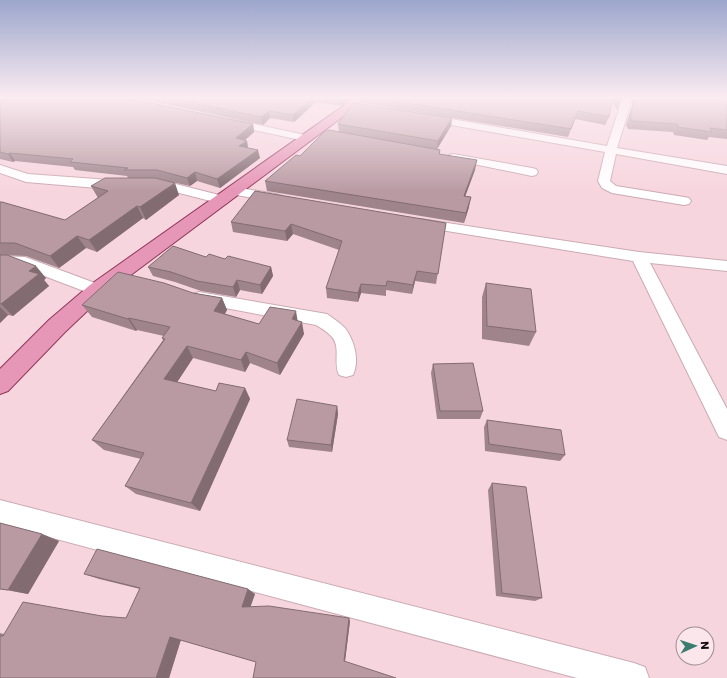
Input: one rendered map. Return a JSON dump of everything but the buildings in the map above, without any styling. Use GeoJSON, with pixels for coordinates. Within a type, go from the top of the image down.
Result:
{"type":"FeatureCollection","features":[{"type":"Feature","properties":{"kind":"main road"},"geometry":{"type":"LineString","coordinates":[[0,384],[57,326],[97,290],[228,196],[326,129]]}},
{"type":"Feature","properties":{"kind":"street"},"geometry":{"type":"LineString","coordinates":[[276,129],[317,135]]}},
{"type":"Feature","properties":{"kind":"street"},"geometry":{"type":"LineString","coordinates":[[490,129],[727,170]]}},
{"type":"Feature","properties":{"kind":"street"},"geometry":{"type":"LineString","coordinates":[[618,129],[604,181],[606,185],[612,188],[684,201]]}},
{"type":"Feature","properties":{"kind":"street"},"geometry":{"type":"LineString","coordinates":[[439,155],[532,172]]}},
{"type":"Feature","properties":{"kind":"street"},"geometry":{"type":"LineString","coordinates":[[0,169],[26,178],[97,184],[128,184]]}},
{"type":"Feature","properties":{"kind":"street"},"geometry":{"type":"LineString","coordinates":[[144,184],[160,184],[228,196],[290,201]]}},
{"type":"Feature","properties":{"kind":"street"},"geometry":{"type":"LineString","coordinates":[[408,221],[639,257],[727,266]]}},
{"type":"Feature","properties":{"kind":"street"},"geometry":{"type":"LineString","coordinates":[[639,257],[727,430]]}},
{"type":"Feature","properties":{"kind":"street"},"geometry":{"type":"LineString","coordinates":[[0,261],[20,261],[97,290]]}},
{"type":"Feature","properties":{"kind":"street"},"geometry":{"type":"LineString","coordinates":[[118,275],[139,280]]}},
{"type":"Feature","properties":{"kind":"street"},"geometry":{"type":"LineString","coordinates":[[187,293],[199,298],[322,319],[338,332],[346,347],[346,369]]}},
{"type":"Feature","properties":{"kind":"street"},"geometry":{"type":"LineString","coordinates":[[0,512],[634,678]]}}]}
